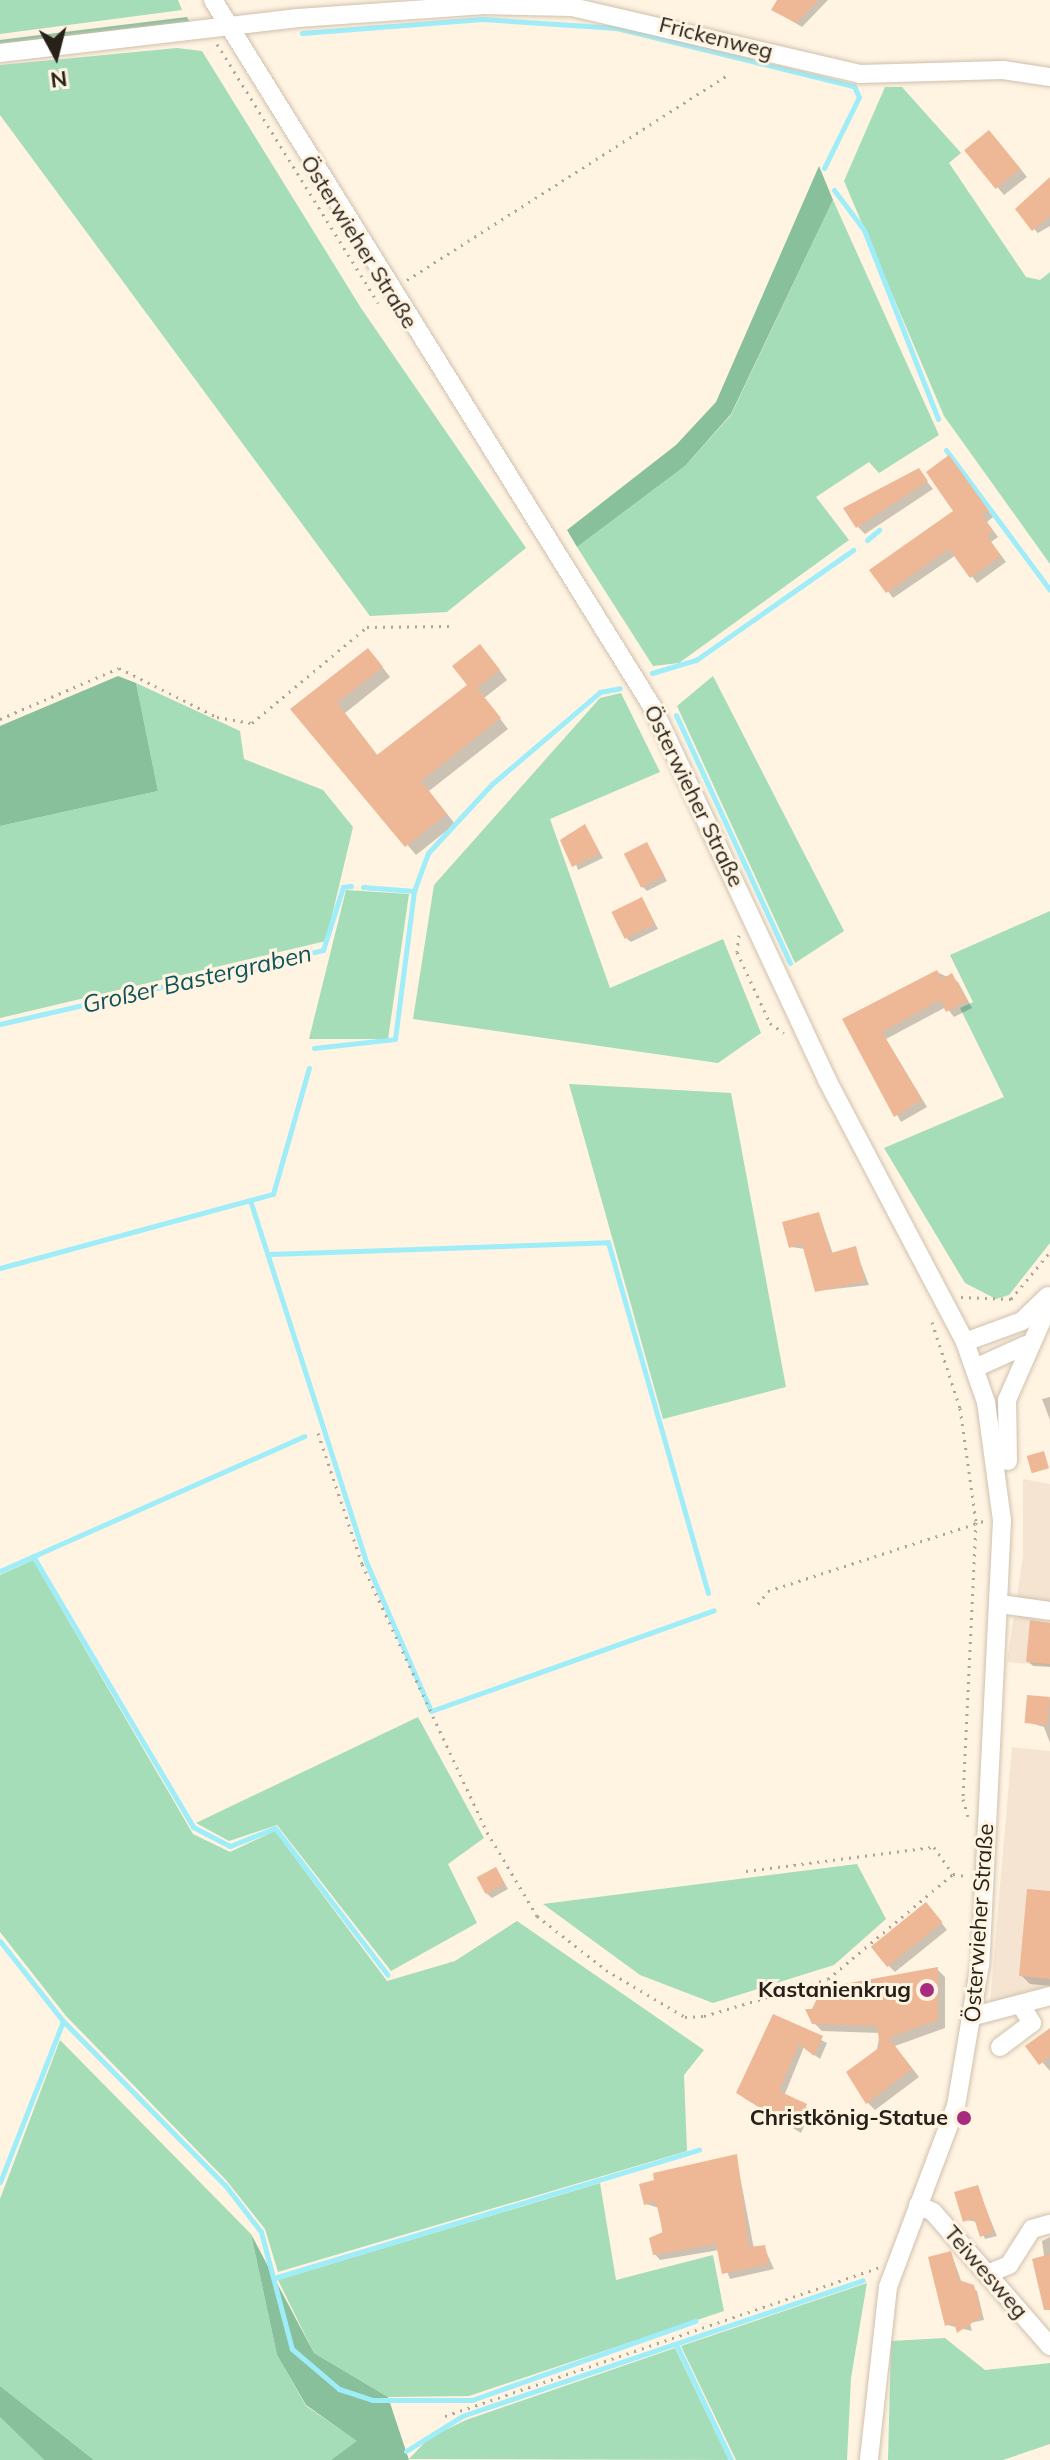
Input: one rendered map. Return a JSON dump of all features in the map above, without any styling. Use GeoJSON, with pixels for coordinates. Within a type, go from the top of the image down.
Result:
{"type":"FeatureCollection","features":[{"type":"Feature","properties":{"kind":"street","name":"Österwieher Straße"},"geometry":{"type":"LineString","coordinates":[[213,0],[217,27],[382,299],[653,708],[839,1105],[947,1305],[975,1368],[997,1457],[1002,1520],[996,1658],[976,1877],[974,2016],[956,2106],[893,2272],[878,2337],[869,2460]]}},
{"type":"Feature","properties":{"kind":"street","name":"Frickenweg"},"geometry":{"type":"LineString","coordinates":[[0,53],[217,27],[482,5],[572,7],[860,74],[1003,70],[1050,77]]}},
{"type":"Feature","properties":{"kind":"street"},"geometry":{"type":"LineString","coordinates":[[965,1342],[1022,1321],[1050,1295]]}},
{"type":"Feature","properties":{"kind":"street","name":"Österwieher Straße"},"geometry":{"type":"LineString","coordinates":[[996,1658],[1007,1605],[1013,1519],[1006,1414],[1029,1342],[1050,1302]]}},
{"type":"Feature","properties":{"kind":"street"},"geometry":{"type":"LineString","coordinates":[[975,1368],[1029,1342]]}},
{"type":"Feature","properties":{"kind":"street"},"geometry":{"type":"LineString","coordinates":[[1007,1605],[1050,1611]]}},
{"type":"Feature","properties":{"kind":"street"},"geometry":{"type":"LineString","coordinates":[[974,2016],[1022,2007],[1050,1996]]}},
{"type":"Feature","properties":{"kind":"street"},"geometry":{"type":"LineString","coordinates":[[1000,2047],[1032,2023],[1022,2007]]}},
{"type":"Feature","properties":{"kind":"street","name":"Teiwesweg"},"geometry":{"type":"LineString","coordinates":[[918,2205],[933,2212],[1050,2346]]}},
{"type":"Feature","properties":{"kind":"street"},"geometry":{"type":"LineString","coordinates":[[987,2274],[1009,2265],[1032,2229],[1050,2224]]}},
{"type":"Feature","properties":{"kind":"path"},"geometry":{"type":"LineString","coordinates":[[217,27],[382,299],[727,75]]}},
{"type":"Feature","properties":{"kind":"path"},"geometry":{"type":"LineString","coordinates":[[0,719],[119,668],[217,717],[252,723],[367,627],[451,626]]}},
{"type":"Feature","properties":{"kind":"path"},"geometry":{"type":"LineString","coordinates":[[740,928],[737,952],[770,1023],[788,1036]]}},
{"type":"Feature","properties":{"kind":"path"},"geometry":{"type":"LineString","coordinates":[[947,1305],[961,1297],[1011,1299],[1050,1252]]}},
{"type":"Feature","properties":{"kind":"path"},"geometry":{"type":"LineString","coordinates":[[929,1314],[960,1408],[976,1522],[963,1799],[971,1825]]}},
{"type":"Feature","properties":{"kind":"path"},"geometry":{"type":"LineString","coordinates":[[318,1433],[362,1564],[487,1832],[537,1916],[606,1970],[685,2017],[704,2016],[828,1979],[953,1874]]}},
{"type":"Feature","properties":{"kind":"path"},"geometry":{"type":"LineString","coordinates":[[758,1604],[768,1591],[976,1522],[1002,1520]]}},
{"type":"Feature","properties":{"kind":"path"},"geometry":{"type":"LineString","coordinates":[[746,1871],[934,1847],[953,1874],[976,1877]]}},
{"type":"Feature","properties":{"kind":"path"},"geometry":{"type":"LineString","coordinates":[[969,1864],[976,1877]]}},
{"type":"Feature","properties":{"kind":"path"},"geometry":{"type":"LineString","coordinates":[[967,1891],[976,1877]]}},
{"type":"Feature","properties":{"kind":"path"},"geometry":{"type":"LineString","coordinates":[[445,2416],[875,2267],[893,2272]]}},
{"type":"Feature","properties":{"kind":"shaded area"},"geometry":{"type":"Polygon","coordinates":[[[1023,1479],[1050,1484],[1050,1666],[1007,1662],[1023,1556],[1023,1479]]]}},
{"type":"Feature","properties":{"kind":"shaded area"},"geometry":{"type":"Polygon","coordinates":[[[1012,1747],[1050,1751],[1050,1986],[990,2002],[1012,1747]]]}},
{"type":"Feature","properties":{"kind":"green space"},"geometry":{"type":"Polygon","coordinates":[[[0,0],[178,0],[182,10],[0,34],[0,0]]]}},
{"type":"Feature","properties":{"kind":"green space"},"geometry":{"type":"Polygon","coordinates":[[[187,17],[192,26],[0,48],[0,40],[187,17]]]}},
{"type":"Feature","properties":{"kind":"green space"},"geometry":{"type":"Polygon","coordinates":[[[177,48],[202,51],[361,308],[526,548],[447,612],[370,616],[0,115],[0,65],[177,48]]]}},
{"type":"Feature","properties":{"kind":"green space"},"geometry":{"type":"Polygon","coordinates":[[[885,87],[902,87],[961,153],[949,163],[1026,277],[1040,280],[1050,272],[1050,564],[944,416],[844,181],[885,87]]]}},
{"type":"Feature","properties":{"kind":"green space"},"geometry":{"type":"Polygon","coordinates":[[[819,166],[833,200],[731,414],[685,466],[577,547],[567,530],[676,445],[716,402],[819,166]]]}},
{"type":"Feature","properties":{"kind":"green space"},"geometry":{"type":"Polygon","coordinates":[[[833,200],[939,435],[879,473],[869,462],[816,497],[849,540],[679,663],[653,666],[577,547],[685,466],[731,415],[833,200]]]}},
{"type":"Feature","properties":{"kind":"green space"},"geometry":{"type":"Polygon","coordinates":[[[118,676],[136,683],[158,791],[0,826],[0,726],[118,676]]]}},
{"type":"Feature","properties":{"kind":"green space"},"geometry":{"type":"Polygon","coordinates":[[[713,676],[844,931],[795,963],[677,706],[713,676]]]}},
{"type":"Feature","properties":{"kind":"green space"},"geometry":{"type":"Polygon","coordinates":[[[136,683],[240,731],[244,759],[323,790],[353,827],[326,941],[0,1018],[0,826],[158,791],[136,683]]]}},
{"type":"Feature","properties":{"kind":"green space"},"geometry":{"type":"Polygon","coordinates":[[[621,693],[660,772],[550,819],[610,988],[723,939],[761,1033],[718,1063],[413,1019],[434,885],[600,698],[621,693]]]}},
{"type":"Feature","properties":{"kind":"green space"},"geometry":{"type":"Polygon","coordinates":[[[346,890],[409,894],[388,1039],[309,1039],[346,890]]]}},
{"type":"Feature","properties":{"kind":"green space"},"geometry":{"type":"Polygon","coordinates":[[[1050,911],[1050,1243],[1009,1295],[996,1299],[965,1283],[884,1148],[1004,1097],[960,1008],[973,1002],[950,955],[1050,911]]]}},
{"type":"Feature","properties":{"kind":"green space"},"geometry":{"type":"Polygon","coordinates":[[[569,1084],[731,1093],[786,1387],[663,1419],[569,1084]]]}},
{"type":"Feature","properties":{"kind":"green space"},"geometry":{"type":"Polygon","coordinates":[[[33,1560],[193,1834],[230,1852],[275,1831],[387,1981],[455,1961],[517,1921],[704,2050],[684,2075],[687,2151],[278,2272],[265,2229],[226,2180],[66,2016],[0,1932],[0,1575],[33,1560]]]}},
{"type":"Feature","properties":{"kind":"green space"},"geometry":{"type":"Polygon","coordinates":[[[418,1717],[484,1838],[448,1864],[477,1923],[391,1971],[277,1825],[229,1841],[196,1823],[418,1717]]]}},
{"type":"Feature","properties":{"kind":"green space"},"geometry":{"type":"Polygon","coordinates":[[[857,1864],[886,1919],[834,1965],[713,2003],[640,1975],[543,1904],[857,1864]]]}},
{"type":"Feature","properties":{"kind":"green space"},"geometry":{"type":"Polygon","coordinates":[[[60,2040],[251,2234],[277,2355],[306,2406],[358,2441],[331,2460],[94,2460],[0,2386],[0,2199],[60,2040]]]}},
{"type":"Feature","properties":{"kind":"green space"},"geometry":{"type":"Polygon","coordinates":[[[600,2183],[616,2280],[713,2255],[724,2311],[469,2396],[388,2397],[314,2353],[278,2280],[600,2183]]]}},
{"type":"Feature","properties":{"kind":"green space"},"geometry":{"type":"Polygon","coordinates":[[[251,2234],[314,2353],[388,2397],[409,2460],[331,2460],[357,2441],[306,2405],[277,2355],[251,2234]]]}},
{"type":"Feature","properties":{"kind":"green space"},"geometry":{"type":"Polygon","coordinates":[[[867,2283],[851,2378],[847,2460],[736,2460],[681,2346],[867,2283]]]}},
{"type":"Feature","properties":{"kind":"green space"},"geometry":{"type":"Polygon","coordinates":[[[945,2338],[985,2370],[1050,2363],[1050,2444],[1003,2460],[888,2460],[891,2341],[945,2338]]]}},
{"type":"Feature","properties":{"kind":"green space"},"geometry":{"type":"Polygon","coordinates":[[[675,2348],[729,2460],[409,2459],[429,2438],[466,2420],[675,2348]]]}},
{"type":"Feature","properties":{"kind":"green space"},"geometry":{"type":"Polygon","coordinates":[[[0,2386],[94,2460],[44,2460],[0,2417],[0,2386]]]}},
{"type":"Feature","properties":{"kind":"green space"},"geometry":{"type":"Polygon","coordinates":[[[0,2417],[44,2460],[0,2460],[0,2417]]]}},
{"type":"Feature","properties":{"kind":"building"},"geometry":{"type":"Polygon","coordinates":[[[777,0],[819,0],[796,23],[771,10],[777,0]]]}},
{"type":"Feature","properties":{"kind":"building"},"geometry":{"type":"Polygon","coordinates":[[[989,130],[1020,169],[996,189],[964,150],[989,130]]]}},
{"type":"Feature","properties":{"kind":"building"},"geometry":{"type":"Polygon","coordinates":[[[1050,177],[1050,216],[1032,231],[1015,209],[1050,177]]]}},
{"type":"Feature","properties":{"kind":"building"},"geometry":{"type":"Polygon","coordinates":[[[949,455],[989,511],[982,515],[993,531],[987,536],[1001,556],[970,578],[949,549],[886,593],[869,570],[953,511],[926,472],[949,455]]]}},
{"type":"Feature","properties":{"kind":"building"},"geometry":{"type":"Polygon","coordinates":[[[919,468],[928,481],[856,528],[843,508],[919,468]]]}},
{"type":"Feature","properties":{"kind":"building"},"geometry":{"type":"Polygon","coordinates":[[[480,644],[500,670],[477,688],[501,718],[421,781],[447,814],[405,847],[290,709],[368,648],[383,667],[337,703],[377,755],[467,685],[452,666],[480,644]]]}},
{"type":"Feature","properties":{"kind":"building"},"geometry":{"type":"Polygon","coordinates":[[[585,824],[600,853],[572,867],[560,840],[585,824]]]}},
{"type":"Feature","properties":{"kind":"building"},"geometry":{"type":"Polygon","coordinates":[[[647,842],[664,876],[641,888],[624,854],[647,842]]]}},
{"type":"Feature","properties":{"kind":"building"},"geometry":{"type":"Polygon","coordinates":[[[642,897],[655,924],[625,939],[611,912],[642,897]]]}},
{"type":"Feature","properties":{"kind":"building"},"geometry":{"type":"Polygon","coordinates":[[[937,970],[942,979],[952,973],[967,1001],[946,1012],[940,1000],[882,1032],[922,1100],[894,1117],[842,1019],[937,970]]]}},
{"type":"Feature","properties":{"kind":"building"},"geometry":{"type":"Polygon","coordinates":[[[819,1212],[831,1253],[856,1246],[865,1281],[815,1292],[802,1244],[789,1248],[782,1222],[819,1212]]]}},
{"type":"Feature","properties":{"kind":"building"},"geometry":{"type":"Polygon","coordinates":[[[1044,1451],[1049,1468],[1032,1473],[1027,1456],[1044,1451]]]}},
{"type":"Feature","properties":{"kind":"building"},"geometry":{"type":"Polygon","coordinates":[[[1030,1620],[1050,1623],[1050,1664],[1026,1662],[1030,1620]]]}},
{"type":"Feature","properties":{"kind":"building"},"geometry":{"type":"Polygon","coordinates":[[[1027,1695],[1050,1697],[1047,1725],[1025,1723],[1027,1695]]]}},
{"type":"Feature","properties":{"kind":"building"},"geometry":{"type":"Polygon","coordinates":[[[496,1867],[505,1884],[485,1894],[477,1877],[496,1867]]]}},
{"type":"Feature","properties":{"kind":"building"},"geometry":{"type":"Polygon","coordinates":[[[1027,1889],[1050,1891],[1050,1979],[1019,1976],[1027,1889]]]}},
{"type":"Feature","properties":{"kind":"building"},"geometry":{"type":"Polygon","coordinates":[[[926,1902],[942,1922],[887,1967],[871,1947],[926,1902]]]}},
{"type":"Feature","properties":{"kind":"building"},"geometry":{"type":"Polygon","coordinates":[[[938,1967],[938,2020],[889,2038],[912,2069],[866,2104],[846,2072],[880,2047],[877,2026],[812,2024],[805,2009],[812,2009],[822,1988],[938,1967]]]}},
{"type":"Feature","properties":{"kind":"building"},"geometry":{"type":"Polygon","coordinates":[[[773,2014],[823,2036],[814,2056],[799,2044],[779,2091],[807,2104],[796,2129],[736,2093],[773,2014]]]}},
{"type":"Feature","properties":{"kind":"building"},"geometry":{"type":"Polygon","coordinates":[[[1050,2028],[1050,2057],[1039,2065],[1025,2046],[1050,2028]]]}},
{"type":"Feature","properties":{"kind":"building"},"geometry":{"type":"Polygon","coordinates":[[[737,2154],[749,2247],[765,2245],[769,2264],[722,2274],[716,2244],[653,2255],[649,2238],[663,2232],[656,2202],[644,2205],[639,2184],[654,2180],[653,2173],[737,2154]]]}},
{"type":"Feature","properties":{"kind":"building"},"geometry":{"type":"Polygon","coordinates":[[[978,2185],[994,2232],[980,2237],[974,2218],[963,2222],[954,2192],[978,2185]]]}},
{"type":"Feature","properties":{"kind":"building"},"geometry":{"type":"Polygon","coordinates":[[[951,2251],[959,2280],[974,2285],[982,2316],[957,2333],[954,2323],[945,2326],[928,2257],[951,2251]]]}},
{"type":"Feature","properties":{"kind":"building"},"geometry":{"type":"Polygon","coordinates":[[[1050,2254],[1050,2310],[1044,2310],[1032,2259],[1050,2254]]]}},
{"type":"Feature","properties":{"kind":"waterway"},"geometry":{"type":"LineString","coordinates":[[302,33],[482,19],[617,28],[854,86],[859,97],[824,168]]}},
{"type":"Feature","properties":{"kind":"waterway"},"geometry":{"type":"LineString","coordinates":[[834,190],[864,230],[938,419]]}},
{"type":"Feature","properties":{"kind":"waterway","name":"Großer Bastergraben"},"geometry":{"type":"LineString","coordinates":[[946,450],[1050,590]]}},
{"type":"Feature","properties":{"kind":"waterway","name":"Großer Bastergraben"},"geometry":{"type":"LineString","coordinates":[[867,540],[879,530]]}},
{"type":"Feature","properties":{"kind":"waterway","name":"Großer Bastergraben"},"geometry":{"type":"LineString","coordinates":[[652,673],[696,660],[853,550]]}},
{"type":"Feature","properties":{"kind":"waterway","name":"Großer Bastergraben"},"geometry":{"type":"LineString","coordinates":[[363,887],[414,891],[428,853],[492,784],[600,692],[620,688]]}},
{"type":"Feature","properties":{"kind":"waterway"},"geometry":{"type":"LineString","coordinates":[[676,715],[790,963]]}},
{"type":"Feature","properties":{"kind":"waterway","name":"Großer Bastergraben"},"geometry":{"type":"LineString","coordinates":[[0,1024],[323,950],[343,887],[351,886]]}},
{"type":"Feature","properties":{"kind":"waterway"},"geometry":{"type":"LineString","coordinates":[[314,1048],[395,1039],[414,891]]}},
{"type":"Feature","properties":{"kind":"waterway"},"geometry":{"type":"LineString","coordinates":[[0,1268],[273,1194],[309,1068]]}},
{"type":"Feature","properties":{"kind":"waterway"},"geometry":{"type":"LineString","coordinates":[[250,1200],[367,1564],[431,1711],[714,1610]]}},
{"type":"Feature","properties":{"kind":"waterway"},"geometry":{"type":"LineString","coordinates":[[270,1254],[608,1242],[708,1593]]}},
{"type":"Feature","properties":{"kind":"waterway"},"geometry":{"type":"LineString","coordinates":[[0,1571],[304,1436]]}},
{"type":"Feature","properties":{"kind":"waterway"},"geometry":{"type":"LineString","coordinates":[[33,1556],[193,1827],[230,1846],[275,1828],[388,1975]]}},
{"type":"Feature","properties":{"kind":"waterway"},"geometry":{"type":"LineString","coordinates":[[0,1941],[63,2021],[225,2185],[261,2232],[292,2349],[339,2389],[372,2400],[472,2400],[695,2321]]}},
{"type":"Feature","properties":{"kind":"waterway"},"geometry":{"type":"LineString","coordinates":[[0,2182],[63,2021]]}},
{"type":"Feature","properties":{"kind":"waterway"},"geometry":{"type":"LineString","coordinates":[[274,2278],[699,2150]]}},
{"type":"Feature","properties":{"kind":"waterway"},"geometry":{"type":"LineString","coordinates":[[406,2451],[462,2416],[863,2280]]}},
{"type":"Feature","properties":{"kind":"waterway"},"geometry":{"type":"LineString","coordinates":[[676,2344],[731,2460]]}},
{"type":"Feature","properties":{"kind":"place","name":"Kastanienkrug"},"geometry":{"type":"Point","coordinates":[927,1990]}},
{"type":"Feature","properties":{"kind":"place","name":"Christkönig-Statue"},"geometry":{"type":"Point","coordinates":[964,2118]}}]}
